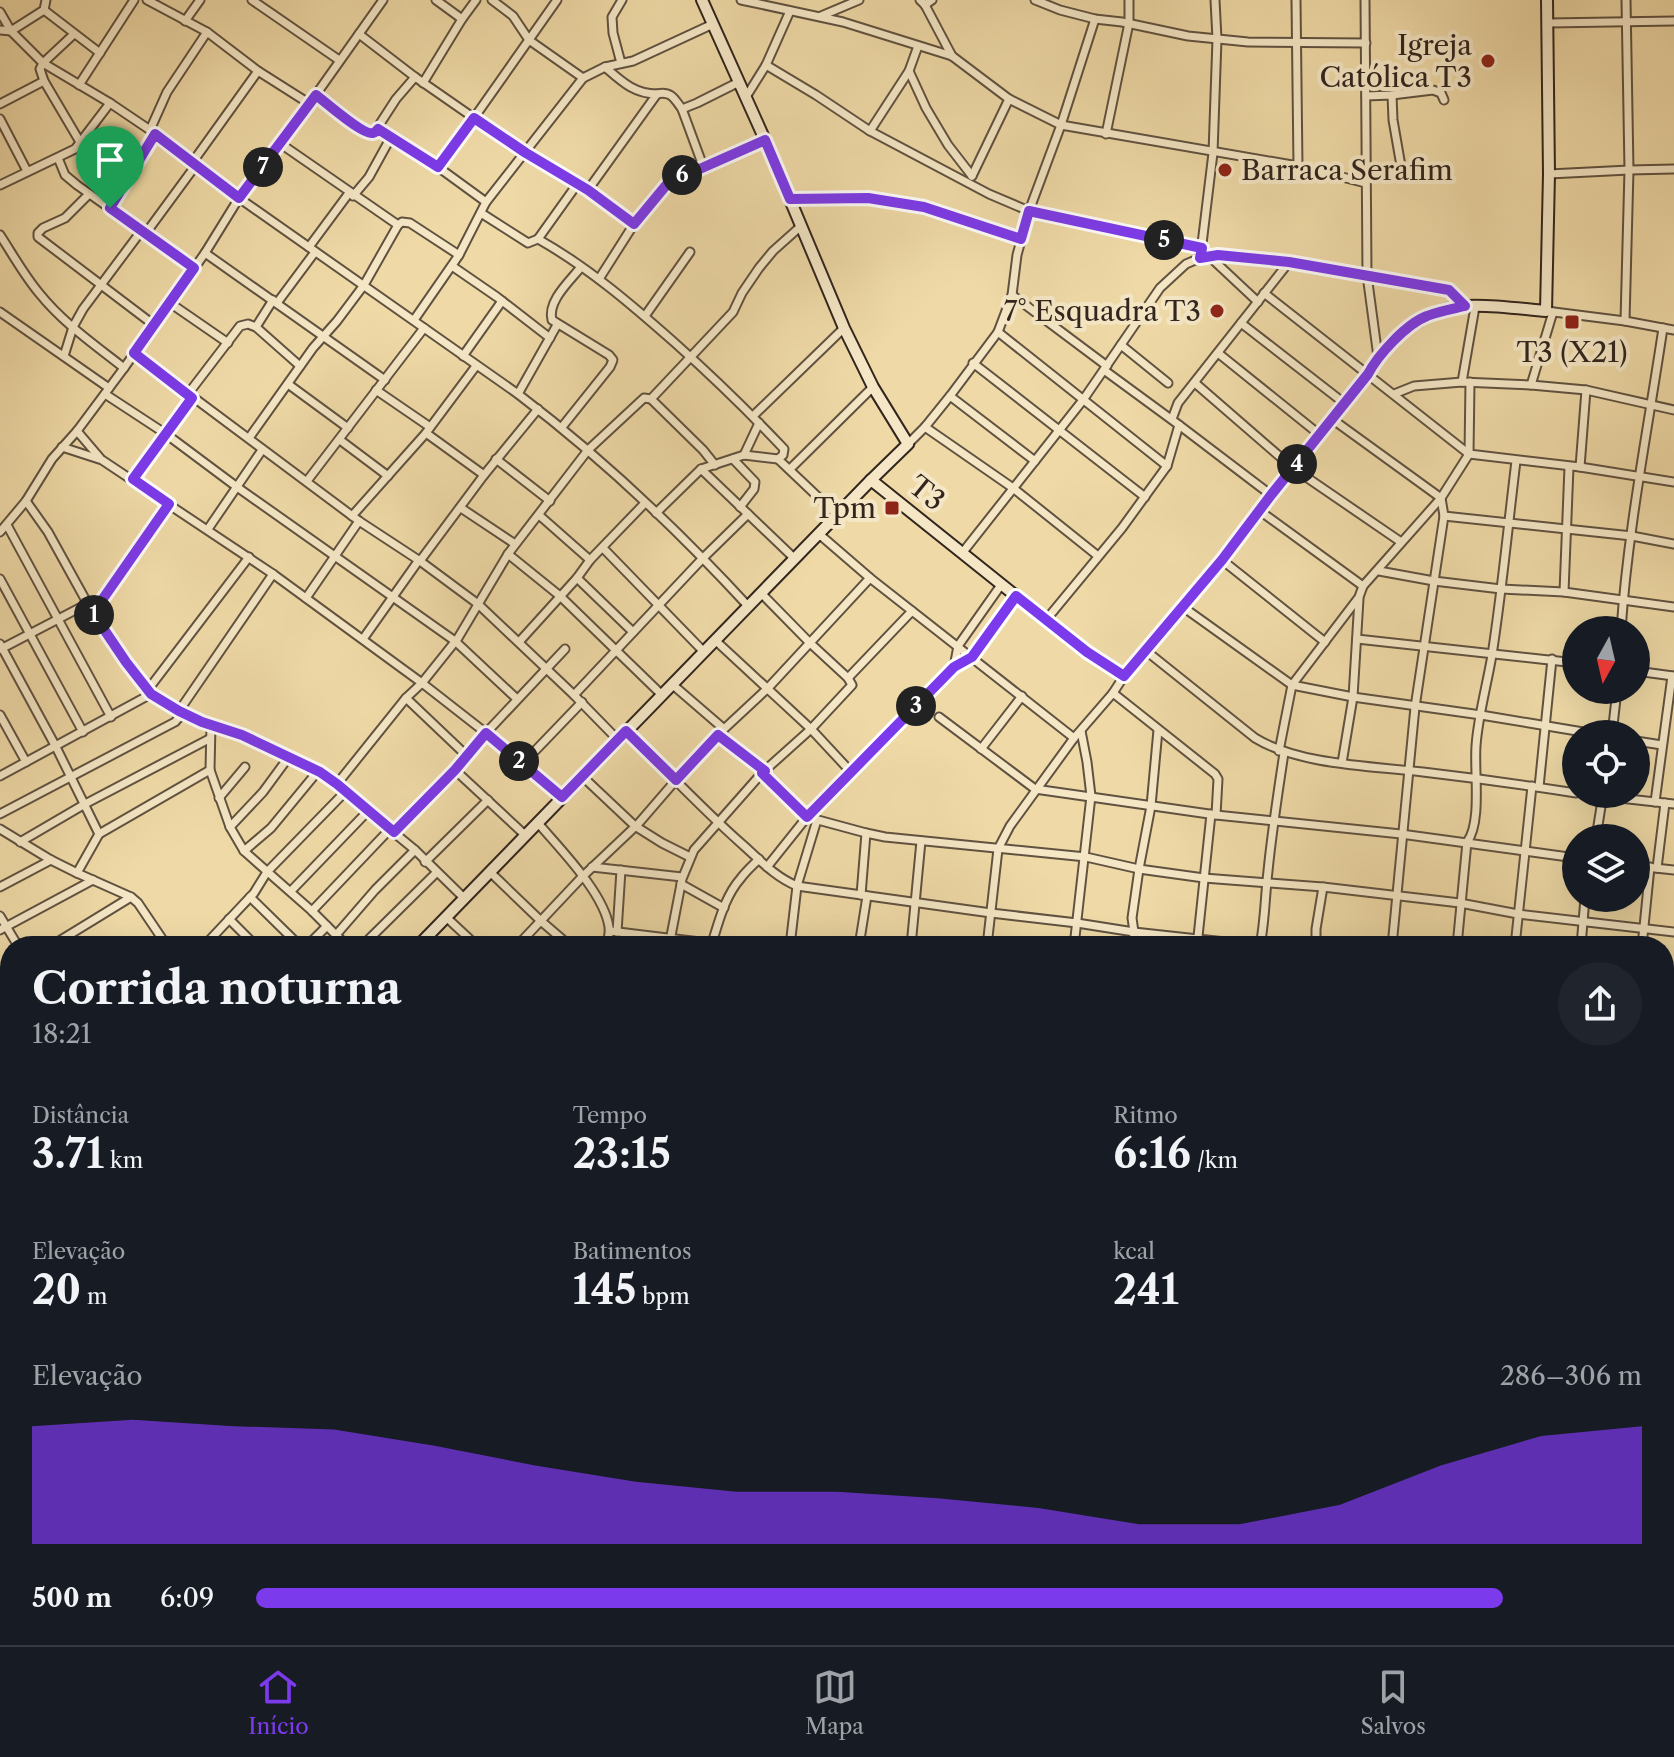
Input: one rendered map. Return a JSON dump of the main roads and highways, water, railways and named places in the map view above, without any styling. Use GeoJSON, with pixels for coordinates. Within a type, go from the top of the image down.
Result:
{"type":"FeatureCollection","features":[{"type":"Feature","properties":{"kind":"place","name":"Igreja Católica T3"},"geometry":{"type":"Point","coordinates":[1488,61]}},
{"type":"Feature","properties":{"kind":"place","name":"Barraca Serafim"},"geometry":{"type":"Point","coordinates":[1225,170]}},
{"type":"Feature","properties":{"kind":"place","name":"7° Esquadra T3"},"geometry":{"type":"Point","coordinates":[1217,311]}},
{"type":"Feature","properties":{"kind":"place","name":"T3 (X21)"},"geometry":{"type":"Point","coordinates":[1572,322]}},
{"type":"Feature","properties":{"kind":"place","name":"Tpm"},"geometry":{"type":"Point","coordinates":[892,508]}}]}
